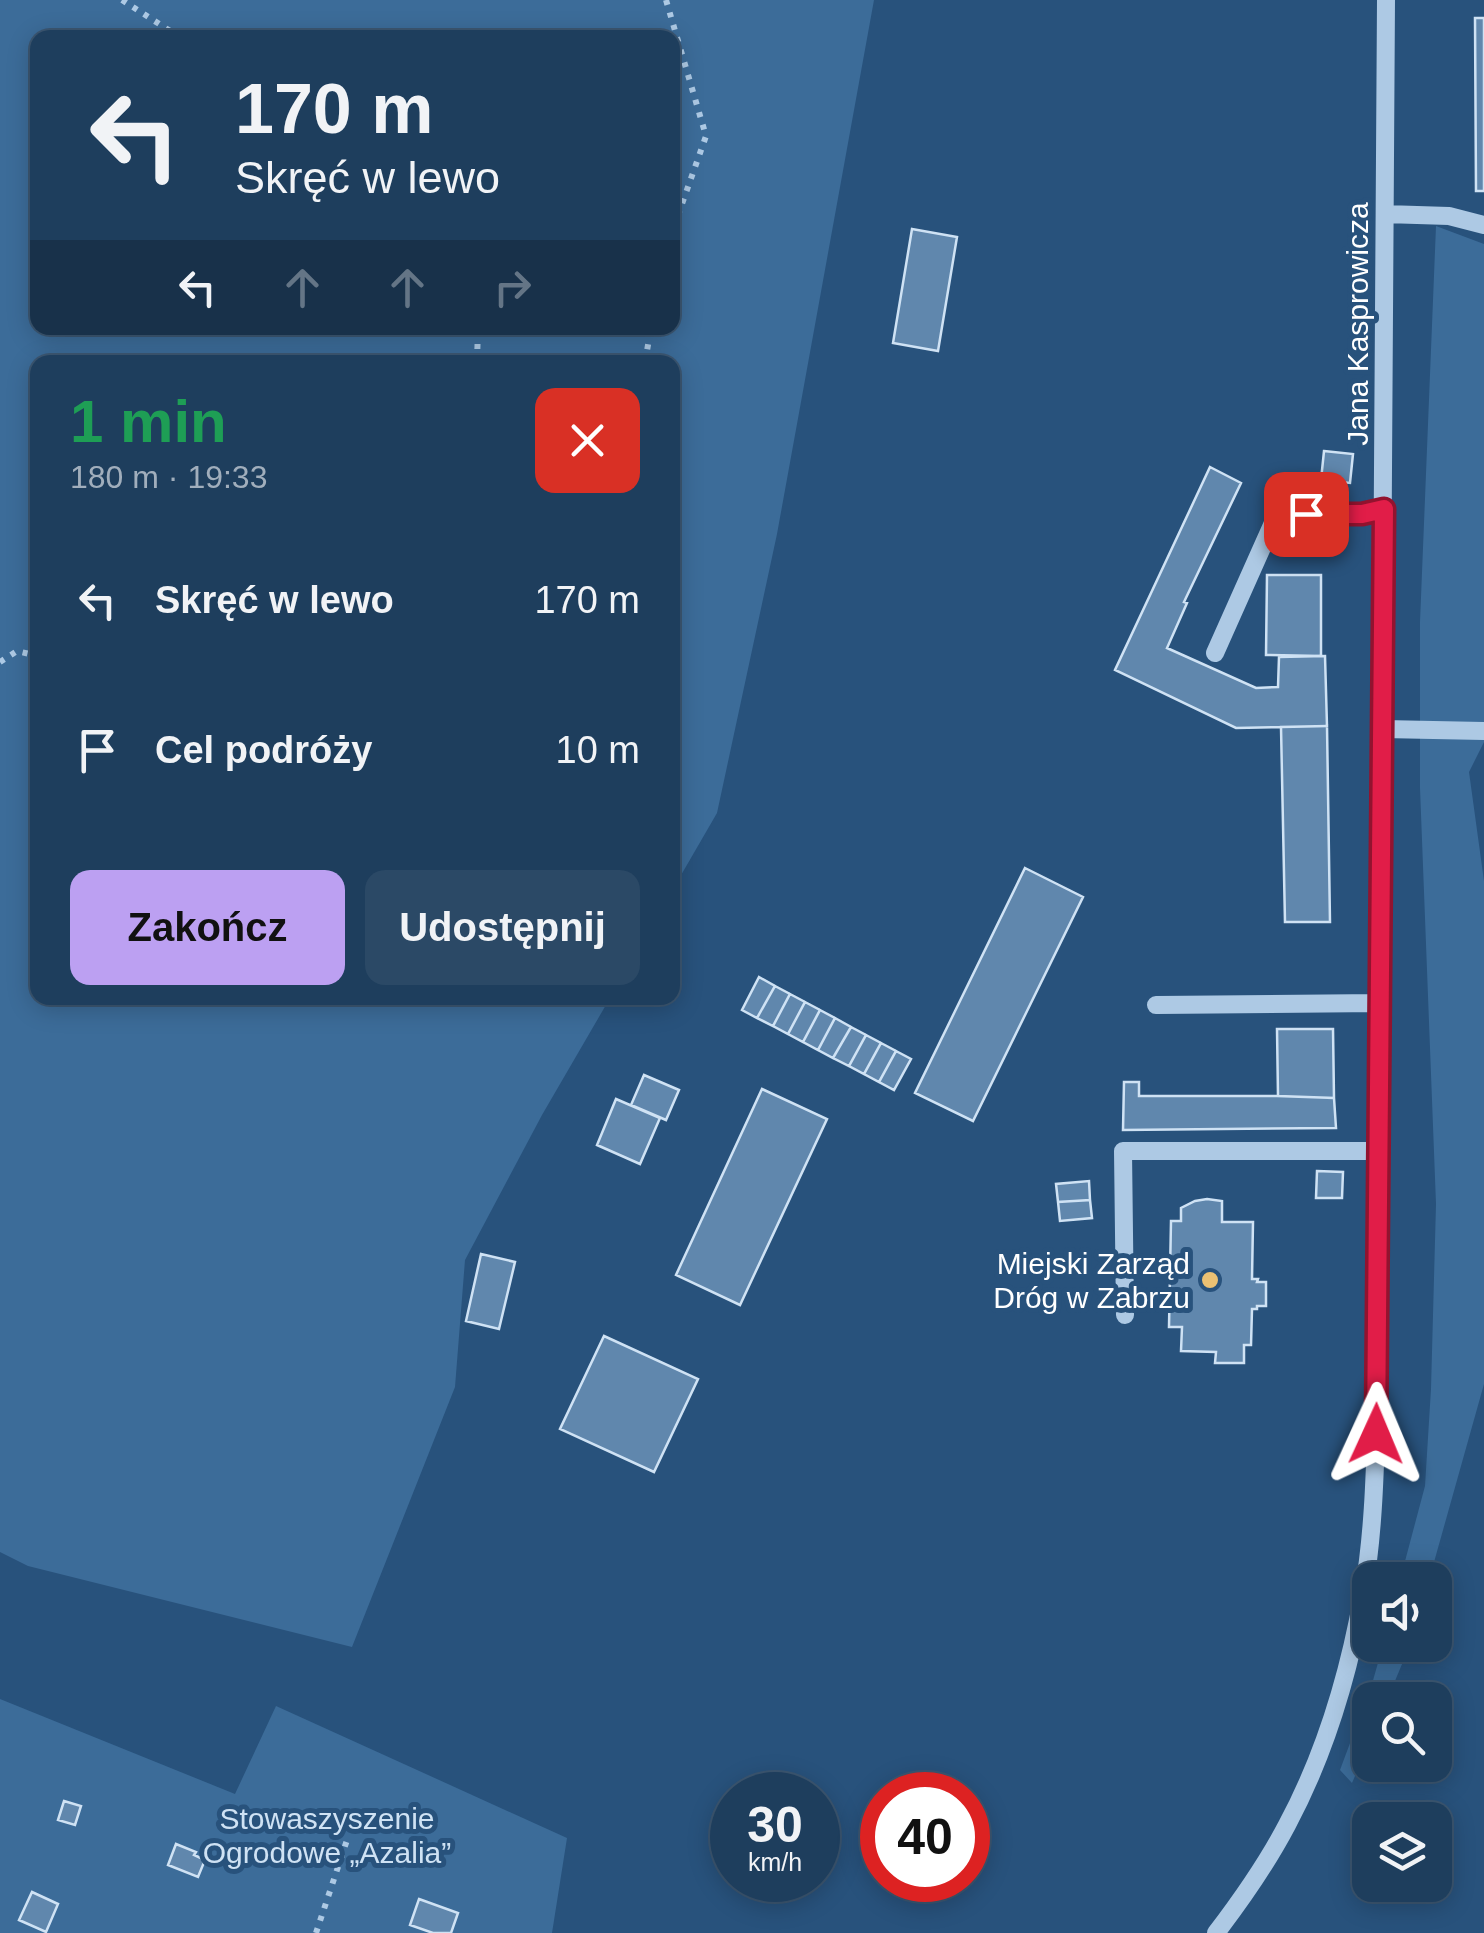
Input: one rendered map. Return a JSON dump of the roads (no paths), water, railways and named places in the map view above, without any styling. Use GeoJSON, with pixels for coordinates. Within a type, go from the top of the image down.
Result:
{"type":"FeatureCollection","features":[{"type":"Feature","properties":{"kind":"street","name":"Jana Kasprowicza"},"geometry":{"type":"LineString","coordinates":[[1216,1933],[1288,1824],[1319,1754],[1342,1686],[1364,1593],[1374,1492],[1378,1404],[1386,0]]}},
{"type":"Feature","properties":{"kind":"street"},"geometry":{"type":"LineString","coordinates":[[1385,214],[1449,216],[1484,225]]}},
{"type":"Feature","properties":{"kind":"street"},"geometry":{"type":"LineString","coordinates":[[1215,653],[1277,514],[1362,514],[1384,509]]}},
{"type":"Feature","properties":{"kind":"street"},"geometry":{"type":"LineString","coordinates":[[1383,729],[1484,731]]}},
{"type":"Feature","properties":{"kind":"street"},"geometry":{"type":"LineString","coordinates":[[1156,1005],[1380,1003]]}},
{"type":"Feature","properties":{"kind":"street"},"geometry":{"type":"LineString","coordinates":[[1125,1316],[1123,1151],[1379,1151]]}},
{"type":"Feature","properties":{"kind":"place","name":"Miejski Zarząd Dróg w Zabrzu"},"geometry":{"type":"Point","coordinates":[1210,1280]}},
{"type":"Feature","properties":{"kind":"park label","name":"Stowaszyszenie Ogrodowe „Azalia”"},"geometry":{"type":"Point","coordinates":[327,1835]}}]}
